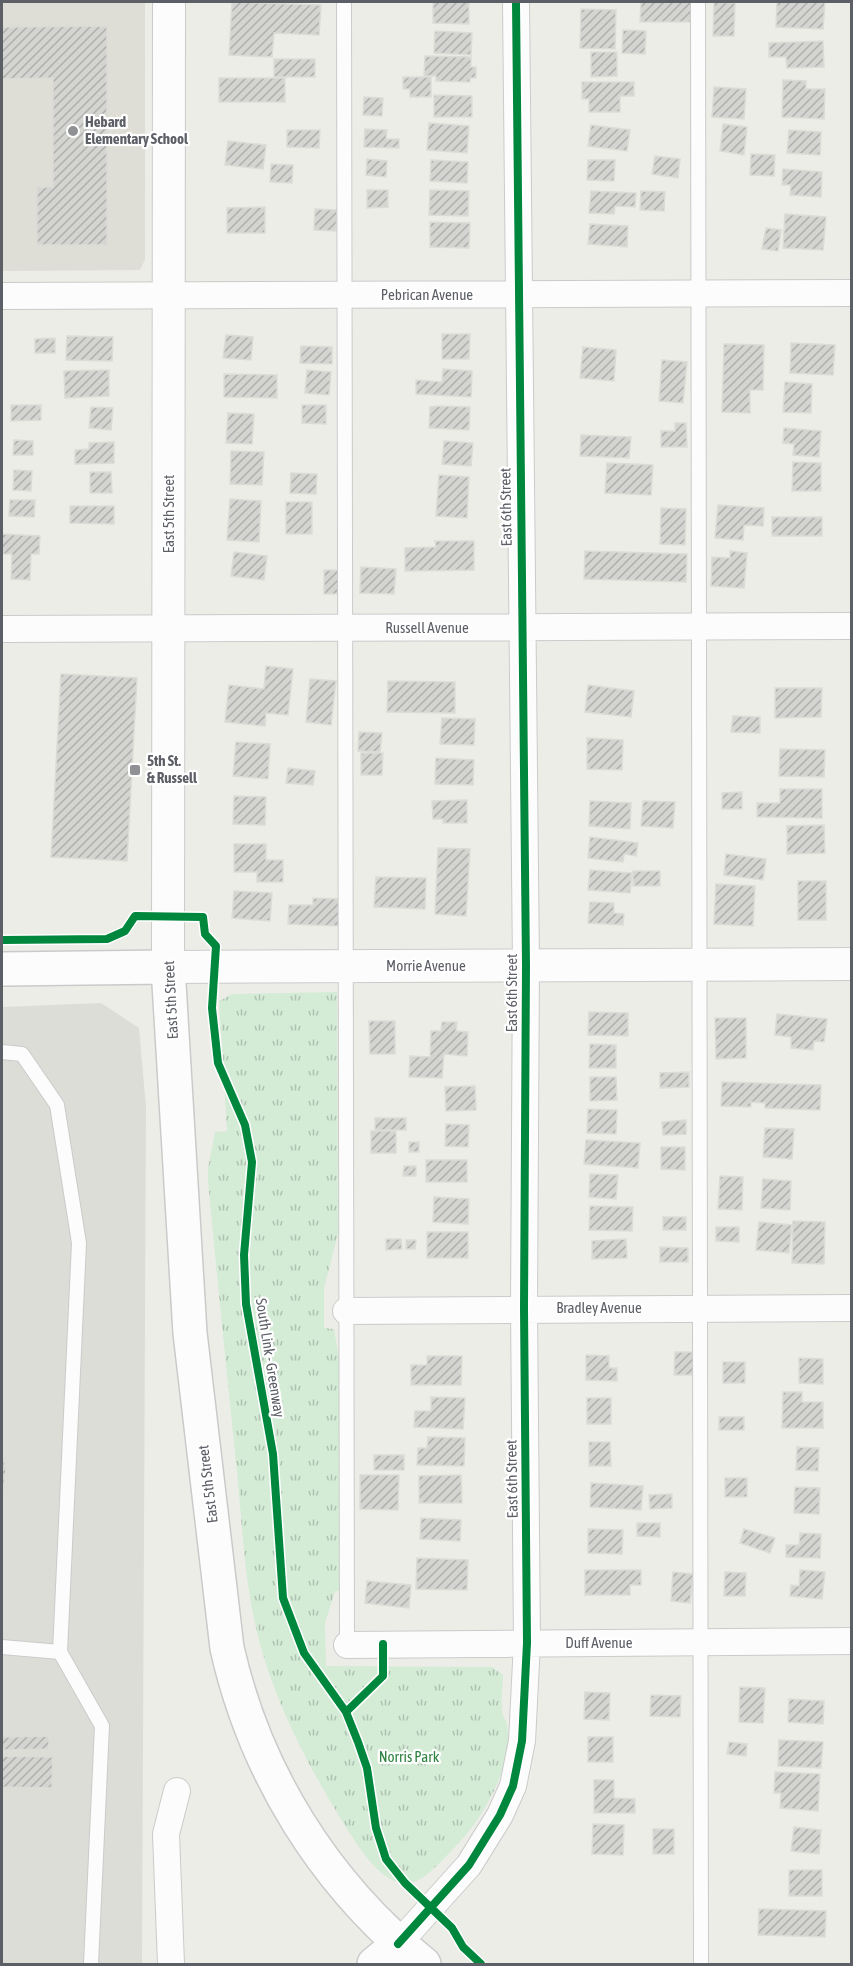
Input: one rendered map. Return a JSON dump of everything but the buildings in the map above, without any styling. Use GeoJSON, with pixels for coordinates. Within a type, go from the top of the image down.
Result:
{"type":"FeatureCollection","features":[{"type":"Feature","properties":{"kind":"main road","name":"Morrie Avenue"},"geometry":{"type":"LineString","coordinates":[[2,969],[168,967]]}},
{"type":"Feature","properties":{"kind":"main road","name":"East 5th Street"},"geometry":{"type":"LineString","coordinates":[[168,967],[190,1333],[227,1648],[234,1679],[259,1753],[285,1802],[354,1899],[386,1954],[424,1965]]}},
{"type":"Feature","properties":{"kind":"street","name":"East 5th Street"},"geometry":{"type":"LineString","coordinates":[[168,967],[170,2]]}},
{"type":"Feature","properties":{"kind":"street","name":"East 6th Street"},"geometry":{"type":"LineString","coordinates":[[386,1954],[470,1865],[500,1815],[513,1786],[522,1741],[527,1643],[524,1308],[526,965],[516,2]]}},
{"type":"Feature","properties":{"kind":"street","name":"Pebrican Avenue"},"geometry":{"type":"LineString","coordinates":[[2,296],[852,293]]}},
{"type":"Feature","properties":{"kind":"street","name":"Russell Avenue"},"geometry":{"type":"LineString","coordinates":[[2,629],[852,626]]}},
{"type":"Feature","properties":{"kind":"street","name":"Morrie Avenue"},"geometry":{"type":"LineString","coordinates":[[168,967],[852,964]]}},
{"type":"Feature","properties":{"kind":"street","name":"Bradley Avenue"},"geometry":{"type":"LineString","coordinates":[[346,1311],[524,1308],[852,1308]]}},
{"type":"Feature","properties":{"kind":"street","name":"Duff Avenue"},"geometry":{"type":"LineString","coordinates":[[347,1645],[852,1641]]}},
{"type":"Feature","properties":{"kind":"street"},"geometry":{"type":"LineString","coordinates":[[171,1965],[165,1834],[177,1791]]}},
{"type":"Feature","properties":{"kind":"lane"},"geometry":{"type":"LineString","coordinates":[[344,2],[347,1645]]}},
{"type":"Feature","properties":{"kind":"lane"},"geometry":{"type":"LineString","coordinates":[[698,2],[701,1965]]}},
{"type":"Feature","properties":{"kind":"lane"},"geometry":{"type":"LineString","coordinates":[[2,1052],[22,1054],[57,1106],[79,1243],[60,1652],[102,1726],[91,1965]]}},
{"type":"Feature","properties":{"kind":"lane"},"geometry":{"type":"LineString","coordinates":[[2,1647],[60,1652]]}},
{"type":"Feature","properties":{"kind":"shaded area","name":"Hebard Elementary School"},"geometry":{"type":"Polygon","coordinates":[[[2,2],[145,2],[145,260],[140,270],[2,271],[2,2]]]}},
{"type":"Feature","properties":{"kind":"shaded area"},"geometry":{"type":"Polygon","coordinates":[[[101,1003],[139,1028],[146,1107],[142,1964],[2,1964],[2,1007],[101,1003]]]}},
{"type":"Feature","properties":{"kind":"green space","name":"Norris Park"},"geometry":{"type":"Polygon","coordinates":[[[337,992],[338,1234],[324,1288],[324,1328],[334,1329],[339,1358],[342,1591],[335,1591],[325,1623],[326,1666],[492,1667],[503,1675],[502,1706],[507,1724],[506,1757],[501,1774],[476,1822],[435,1867],[422,1878],[409,1883],[397,1882],[375,1867],[342,1821],[290,1725],[262,1649],[251,1604],[246,1567],[208,1181],[208,1168],[215,1132],[227,1131],[219,1001],[233,994],[337,992]]]}},
{"type":"Feature","properties":{"kind":"cycle path"},"geometry":{"type":"LineString","coordinates":[[398,1944],[469,1865],[500,1815],[513,1786],[522,1741],[527,1643],[524,1308],[526,965],[516,2]]}},
{"type":"Feature","properties":{"kind":"cycle path","name":"South Link - Greenway"},"geometry":{"type":"LineString","coordinates":[[2,940],[107,939],[125,931],[135,916],[203,917],[205,934],[216,946],[212,1008],[218,1063],[245,1125],[252,1162],[244,1255],[246,1304],[273,1454],[283,1598],[304,1653],[346,1712],[358,1742],[367,1768],[376,1828],[386,1859],[405,1883],[452,1928],[463,1947],[481,1964]]}},
{"type":"Feature","properties":{"kind":"cycle path"},"geometry":{"type":"LineString","coordinates":[[346,1712],[383,1676],[383,1644]]}},
{"type":"Feature","properties":{"kind":"place","name":"Hebard Elementary School"},"geometry":{"type":"Point","coordinates":[73,131]}},
{"type":"Feature","properties":{"kind":"place","name":"5th St. & Russell"},"geometry":{"type":"Point","coordinates":[135,770]}}]}
